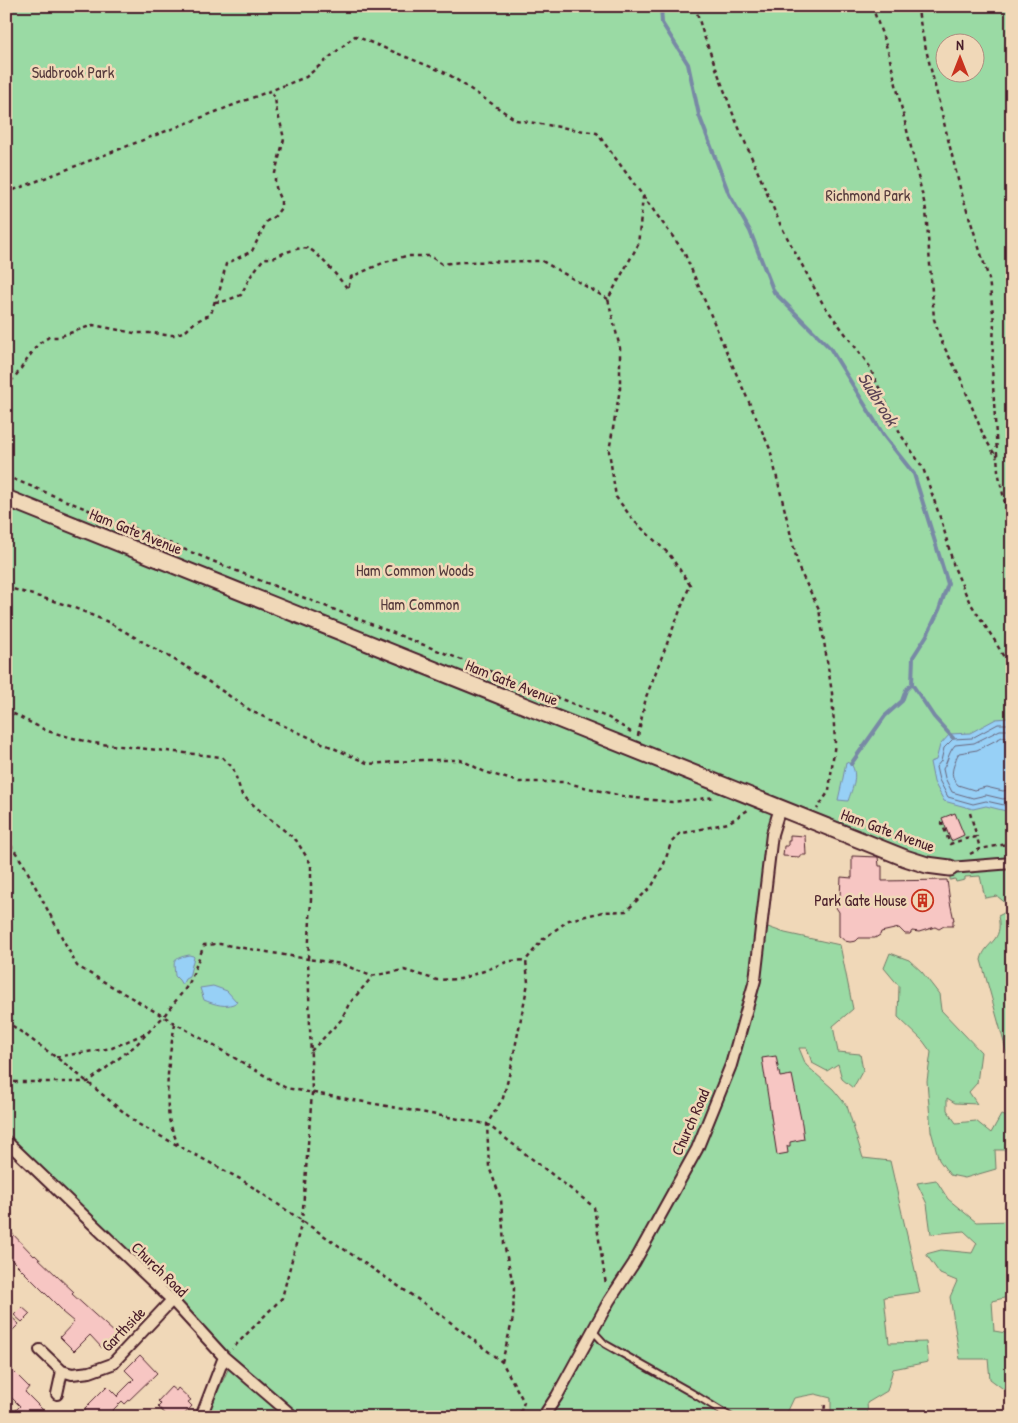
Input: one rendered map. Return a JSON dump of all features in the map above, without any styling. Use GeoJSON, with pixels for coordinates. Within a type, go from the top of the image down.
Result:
{"type":"FeatureCollection","features":[{"type":"Feature","properties":{"kind":"main road","name":"Ham Gate Avenue"},"geometry":{"type":"LineString","coordinates":[[6,498],[905,858],[927,865],[950,868]]}},
{"type":"Feature","properties":{"kind":"street","name":"Church Road"},"geometry":{"type":"LineString","coordinates":[[543,1417],[557,1396],[609,1301],[634,1263],[697,1149],[731,1065],[755,980],[772,834],[780,808]]}},
{"type":"Feature","properties":{"kind":"street","name":"Ham Gate Avenue"},"geometry":{"type":"LineString","coordinates":[[950,868],[1012,863]]}},
{"type":"Feature","properties":{"kind":"street","name":"Church Road"},"geometry":{"type":"LineString","coordinates":[[8,1146],[172,1300],[224,1357],[294,1417]]}},
{"type":"Feature","properties":{"kind":"street","name":"Garthside"},"geometry":{"type":"LineString","coordinates":[[62,1371],[72,1374],[90,1372],[112,1364],[172,1300]]}},
{"type":"Feature","properties":{"kind":"street"},"geometry":{"type":"LineString","coordinates":[[40,1350],[62,1371],[57,1394]]}},
{"type":"Feature","properties":{"kind":"street"},"geometry":{"type":"LineString","coordinates":[[201,1417],[224,1357]]}},
{"type":"Feature","properties":{"kind":"lane"},"geometry":{"type":"LineString","coordinates":[[592,1331],[605,1344],[732,1417]]}},
{"type":"Feature","properties":{"kind":"path"},"geometry":{"type":"LineString","coordinates":[[695,6],[733,114],[781,226],[823,304],[868,364],[901,435],[923,468],[943,526],[954,566],[969,601],[1012,672]]}},
{"type":"Feature","properties":{"kind":"path"},"geometry":{"type":"LineString","coordinates":[[872,6],[888,51],[926,210],[934,319],[942,343],[960,377],[984,438],[998,459]]}},
{"type":"Feature","properties":{"kind":"path"},"geometry":{"type":"LineString","coordinates":[[917,6],[960,188],[989,279],[994,322],[992,367],[998,471],[1012,536]]}},
{"type":"Feature","properties":{"kind":"path"},"geometry":{"type":"LineString","coordinates":[[6,193],[306,78],[355,36],[448,74],[516,120],[597,133],[684,252],[770,448],[799,569],[819,609],[832,693],[835,742],[829,791],[816,810]]}},
{"type":"Feature","properties":{"kind":"path"},"geometry":{"type":"LineString","coordinates":[[6,388],[38,344],[45,338],[58,337],[93,325],[134,333],[175,335],[187,330],[195,322],[210,314],[220,289],[226,264],[252,251],[267,221],[275,216],[281,208],[281,201],[275,182],[275,173],[284,139],[272,90]]}},
{"type":"Feature","properties":{"kind":"path"},"geometry":{"type":"LineString","coordinates":[[6,467],[7,477],[249,576],[609,718],[638,736],[646,697],[690,585],[669,554],[634,522],[616,497],[609,451],[620,389],[620,348],[608,299],[638,244],[643,197]]}},
{"type":"Feature","properties":{"kind":"path"},"geometry":{"type":"LineString","coordinates":[[215,302],[225,301],[241,295],[250,276],[264,258],[274,259],[285,252],[296,249],[309,249],[323,260],[348,289],[351,276],[361,271],[406,256],[430,256],[442,264],[542,261],[608,299]]}},
{"type":"Feature","properties":{"kind":"path"},"geometry":{"type":"LineString","coordinates":[[6,587],[70,606],[108,622],[188,667],[253,712],[370,764],[422,760],[461,760],[485,772],[519,782],[563,782],[626,797],[672,802],[724,797]]}},
{"type":"Feature","properties":{"kind":"path"},"geometry":{"type":"LineString","coordinates":[[6,710],[47,731],[92,743],[222,758],[233,768],[242,795],[296,840],[312,864],[308,958],[312,1093],[302,1221],[282,1298],[224,1357]]}},
{"type":"Feature","properties":{"kind":"path"},"geometry":{"type":"LineString","coordinates":[[502,1362],[513,1318],[514,1288],[504,1244],[501,1199],[489,1167],[486,1124],[503,1098],[512,1068],[528,983],[526,960],[543,939],[569,920],[603,912],[626,912],[652,886],[664,864],[671,843],[679,834],[728,823],[762,800]]}},
{"type":"Feature","properties":{"kind":"path"},"geometry":{"type":"LineString","coordinates":[[970,813],[980,849]]}},
{"type":"Feature","properties":{"kind":"path"},"geometry":{"type":"LineString","coordinates":[[944,823],[942,824],[950,844],[965,838],[977,837]]}},
{"type":"Feature","properties":{"kind":"path"},"geometry":{"type":"LineString","coordinates":[[6,838],[24,865],[77,966],[286,1088],[486,1124],[594,1207],[609,1301]]}},
{"type":"Feature","properties":{"kind":"path"},"geometry":{"type":"LineString","coordinates":[[6,1083],[88,1082],[136,1044],[163,1017],[189,984],[204,945],[220,944],[342,964],[371,976],[404,970],[437,980],[460,979],[509,961],[526,960]]}},
{"type":"Feature","properties":{"kind":"path"},"geometry":{"type":"LineString","coordinates":[[311,1051],[341,1020],[349,1004],[373,975]]}},
{"type":"Feature","properties":{"kind":"path"},"geometry":{"type":"LineString","coordinates":[[6,1021],[56,1057],[138,1124],[242,1180],[441,1315],[502,1362],[524,1402],[519,1417]]}},
{"type":"Feature","properties":{"kind":"path"},"geometry":{"type":"LineString","coordinates":[[175,1024],[169,1056],[169,1106],[170,1120],[178,1146]]}},
{"type":"Feature","properties":{"kind":"path"},"geometry":{"type":"LineString","coordinates":[[56,1057],[112,1048],[148,1032]]}},
{"type":"Feature","properties":{"kind":"path"},"geometry":{"type":"LineString","coordinates":[[824,1417],[825,1402]]}},
{"type":"Feature","properties":{"kind":"green space","name":"Ham Common Woods"},"geometry":{"type":"Polygon","coordinates":[[[6,6],[1012,6],[1012,1071],[981,960],[998,932],[998,916],[1004,913],[1008,905],[997,896],[985,898],[980,876],[965,877],[965,880],[956,882],[955,879],[950,880],[950,868],[941,863],[780,808],[762,925],[785,933],[840,945],[853,1009],[833,1026],[838,1052],[860,1054],[863,1070],[853,1088],[842,1079],[838,1064],[827,1071],[812,1063],[807,1048],[799,1048],[806,1065],[833,1089],[847,1106],[863,1158],[890,1161],[920,1292],[884,1297],[889,1343],[926,1342],[928,1362],[893,1369],[887,1391],[867,1403],[868,1417],[831,1417],[831,1398],[815,1394],[794,1398],[785,1417],[206,1417],[231,1363],[6,1146],[6,6]]]}},
{"type":"Feature","properties":{"kind":"green space"},"geometry":{"type":"Polygon","coordinates":[[[890,953],[909,960],[922,972],[939,994],[941,1010],[981,1052],[977,1083],[969,1092],[977,1104],[955,1103],[947,1098],[947,1110],[956,1123],[976,1121],[991,1133],[1001,1115],[1012,1118],[1012,1150],[995,1150],[996,1169],[965,1178],[950,1175],[939,1160],[931,1131],[927,1081],[931,1052],[923,1041],[898,1017],[899,986],[884,968],[890,953]]]}},
{"type":"Feature","properties":{"kind":"green space"},"geometry":{"type":"Polygon","coordinates":[[[936,1180],[948,1199],[976,1222],[1012,1221],[1012,1296],[992,1301],[994,1331],[1012,1334],[1012,1379],[1006,1391],[990,1379],[988,1359],[960,1359],[950,1297],[957,1281],[940,1274],[926,1254],[941,1250],[972,1253],[977,1243],[964,1231],[931,1234],[927,1204],[917,1183],[936,1180]]]}},
{"type":"Feature","properties":{"kind":"water"},"geometry":{"type":"Polygon","coordinates":[[[1008,718],[1012,720],[1012,807],[1006,811],[986,806],[973,809],[944,801],[934,782],[930,762],[936,760],[940,745],[950,734],[970,733],[996,719],[1008,718]]]}},
{"type":"Feature","properties":{"kind":"water"},"geometry":{"type":"Polygon","coordinates":[[[846,762],[851,764],[855,777],[848,801],[838,800],[846,762]]]}},
{"type":"Feature","properties":{"kind":"water"},"geometry":{"type":"Polygon","coordinates":[[[189,955],[194,957],[189,977],[185,979],[182,985],[175,976],[174,964],[176,959],[189,955]]]}},
{"type":"Feature","properties":{"kind":"water"},"geometry":{"type":"Polygon","coordinates":[[[213,986],[227,991],[237,1002],[225,1005],[204,1000],[200,988],[213,986]]]}},
{"type":"Feature","properties":{"kind":"building"},"geometry":{"type":"Polygon","coordinates":[[[955,813],[964,835],[951,841],[942,818],[955,813]]]}},
{"type":"Feature","properties":{"kind":"building"},"geometry":{"type":"Polygon","coordinates":[[[790,835],[805,836],[806,855],[800,855],[800,857],[783,856],[784,846],[788,846],[790,835]]]}},
{"type":"Feature","properties":{"kind":"building","name":"Park Gate House"},"geometry":{"type":"Polygon","coordinates":[[[852,856],[878,857],[879,866],[882,866],[882,881],[947,880],[954,920],[953,926],[944,926],[939,929],[935,927],[919,932],[912,931],[910,934],[905,934],[899,928],[881,932],[875,938],[859,938],[856,941],[845,941],[839,936],[839,912],[835,902],[840,897],[841,877],[852,878],[852,856]]]}},
{"type":"Feature","properties":{"kind":"building"},"geometry":{"type":"Polygon","coordinates":[[[776,1056],[780,1077],[792,1075],[804,1139],[790,1142],[790,1146],[787,1146],[788,1153],[777,1155],[762,1058],[776,1056]]]}},
{"type":"Feature","properties":{"kind":"building"},"geometry":{"type":"Polygon","coordinates":[[[6,1227],[34,1256],[74,1292],[72,1294],[116,1334],[102,1348],[90,1335],[74,1351],[60,1337],[74,1322],[6,1254],[6,1227]]]}},
{"type":"Feature","properties":{"kind":"building"},"geometry":{"type":"Polygon","coordinates":[[[22,1307],[30,1314],[22,1322],[14,1315],[22,1307]]]}},
{"type":"Feature","properties":{"kind":"building"},"geometry":{"type":"Polygon","coordinates":[[[6,1312],[19,1324],[6,1337],[6,1312]]]}},
{"type":"Feature","properties":{"kind":"building"},"geometry":{"type":"Polygon","coordinates":[[[140,1355],[157,1373],[125,1404],[122,1401],[106,1417],[79,1417],[86,1410],[84,1409],[107,1386],[117,1396],[134,1379],[125,1370],[140,1355]]]}},
{"type":"Feature","properties":{"kind":"building"},"geometry":{"type":"Polygon","coordinates":[[[6,1364],[29,1387],[25,1392],[50,1417],[21,1417],[15,1411],[20,1406],[6,1392],[6,1364]]]}},
{"type":"Feature","properties":{"kind":"building"},"geometry":{"type":"Polygon","coordinates":[[[171,1387],[176,1391],[178,1388],[191,1400],[188,1402],[192,1406],[182,1417],[169,1417],[158,1407],[161,1404],[158,1401],[171,1387]]]}},
{"type":"Feature","properties":{"kind":"waterway","name":"Sudbrook"},"geometry":{"type":"LineString","coordinates":[[661,6],[662,23],[688,64],[699,115],[729,194],[750,231],[774,292],[830,348],[884,436],[914,474],[948,584],[939,610],[927,635],[913,657],[912,684],[934,717],[953,738]]}},
{"type":"Feature","properties":{"kind":"waterway"},"geometry":{"type":"LineString","coordinates":[[851,764],[885,716],[902,701],[906,690],[912,684]]}},
{"type":"Feature","properties":{"kind":"place","name":"Park Gate House"},"geometry":{"type":"Point","coordinates":[923,900]}},
{"type":"Feature","properties":{"kind":"park label","name":"Sudbrook Park"},"geometry":{"type":"Point","coordinates":[73,72]}},
{"type":"Feature","properties":{"kind":"park label","name":"Richmond Park"},"geometry":{"type":"Point","coordinates":[868,195]}},
{"type":"Feature","properties":{"kind":"park label","name":"Ham Common"},"geometry":{"type":"Point","coordinates":[420,604]}}]}
